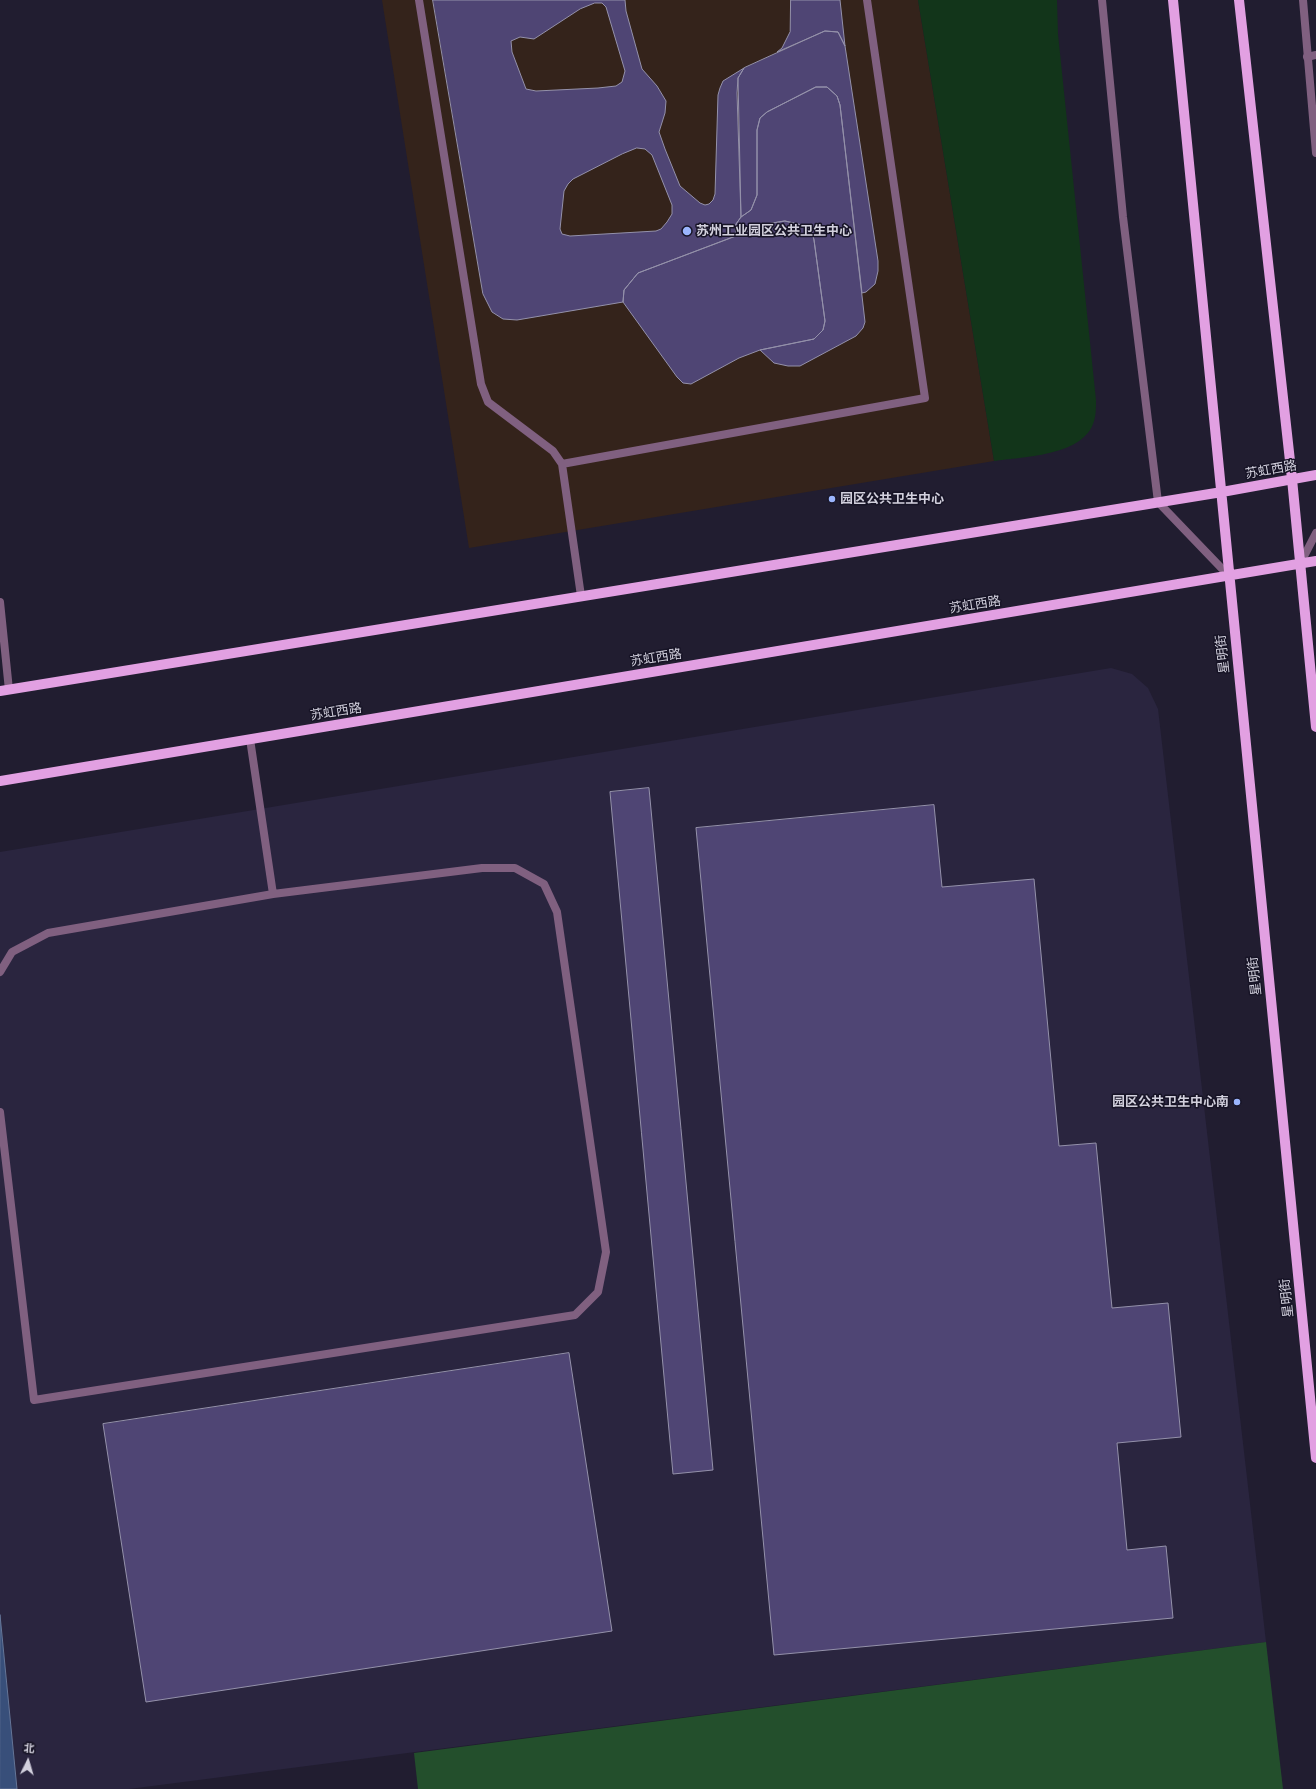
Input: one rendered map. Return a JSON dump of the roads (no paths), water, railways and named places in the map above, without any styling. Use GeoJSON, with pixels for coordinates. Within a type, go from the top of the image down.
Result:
{"type":"FeatureCollection","features":[{"type":"Feature","properties":{"kind":"main road","name":"星明街"},"geometry":{"type":"LineString","coordinates":[[1173,0],[1316,1458]]}},
{"type":"Feature","properties":{"kind":"main road"},"geometry":{"type":"LineString","coordinates":[[1239,0],[1292,479],[1316,727]]}},
{"type":"Feature","properties":{"kind":"main road","name":"苏虹西路"},"geometry":{"type":"LineString","coordinates":[[5,691],[1222,492],[1316,475]]}},
{"type":"Feature","properties":{"kind":"main road","name":"苏虹西路"},"geometry":{"type":"LineString","coordinates":[[0,781],[1316,562]]}},
{"type":"Feature","properties":{"kind":"street"},"geometry":{"type":"LineString","coordinates":[[419,0],[481,384],[488,402],[553,451],[562,464],[581,596]]}},
{"type":"Feature","properties":{"kind":"street"},"geometry":{"type":"LineString","coordinates":[[562,464],[925,398],[867,0]]}},
{"type":"Feature","properties":{"kind":"street"},"geometry":{"type":"LineString","coordinates":[[1102,0],[1123,217],[1158,502],[1229,576]]}},
{"type":"Feature","properties":{"kind":"street"},"geometry":{"type":"LineString","coordinates":[[1302,0],[1316,153]]}},
{"type":"Feature","properties":{"kind":"street"},"geometry":{"type":"LineString","coordinates":[[1307,57],[1316,55]]}},
{"type":"Feature","properties":{"kind":"street"},"geometry":{"type":"LineString","coordinates":[[1300,564],[1316,532]]}},
{"type":"Feature","properties":{"kind":"street"},"geometry":{"type":"LineString","coordinates":[[0,602],[5,691]]}},
{"type":"Feature","properties":{"kind":"street"},"geometry":{"type":"LineString","coordinates":[[250,739],[273,894]]}},
{"type":"Feature","properties":{"kind":"street"},"geometry":{"type":"LineString","coordinates":[[0,972],[12,952],[48,933],[273,894],[482,868],[515,868],[544,884],[557,912],[606,1252],[598,1292],[575,1315],[34,1400],[0,1112]]}},
{"type":"Feature","properties":{"kind":"water"},"geometry":{"type":"Polygon","coordinates":[[[0,1615],[17,1789],[0,1789],[0,1615]]]}},
{"type":"Feature","properties":{"kind":"place","name":"苏州工业园区公共卫生中心"},"geometry":{"type":"Point","coordinates":[687,231]}},
{"type":"Feature","properties":{"kind":"place","name":"园区公共卫生中心"},"geometry":{"type":"Point","coordinates":[832,499]}},
{"type":"Feature","properties":{"kind":"place","name":"园区公共卫生中心南"},"geometry":{"type":"Point","coordinates":[1237,1102]}}]}
